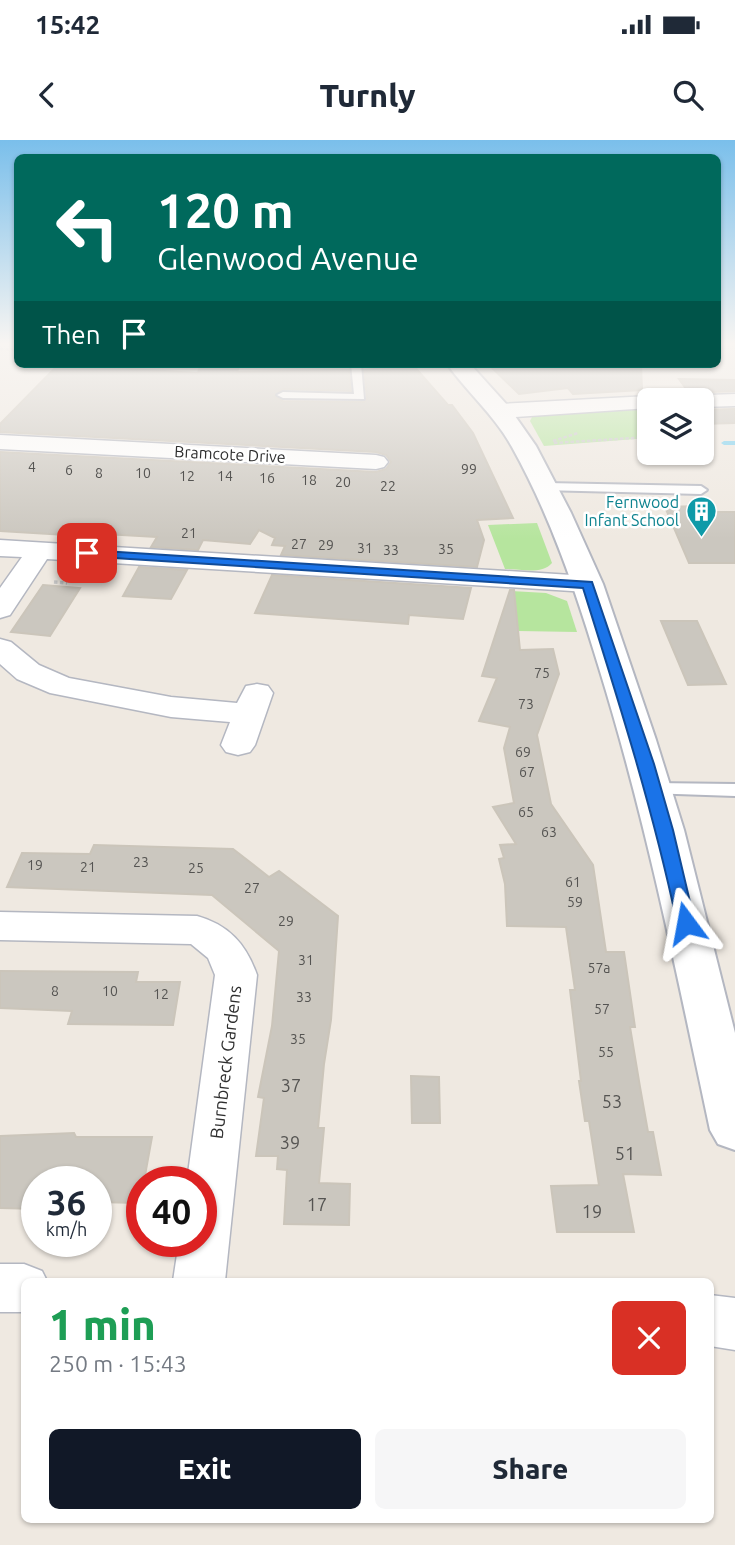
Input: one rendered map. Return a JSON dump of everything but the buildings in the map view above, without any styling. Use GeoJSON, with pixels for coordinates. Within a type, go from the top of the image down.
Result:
{"type":"FeatureCollection","features":[{"type":"Feature","properties":{"kind":"street"},"geometry":{"type":"LineString","coordinates":[[497,408],[524,446],[546,487],[588,584],[653,789],[735,1129]]}},
{"type":"Feature","properties":{"kind":"street"},"geometry":{"type":"LineString","coordinates":[[500,411],[557,408]]}},
{"type":"Feature","properties":{"kind":"street","name":"Bramcote Drive"},"geometry":{"type":"LineString","coordinates":[[0,442],[376,462]]}},
{"type":"Feature","properties":{"kind":"street"},"geometry":{"type":"LineString","coordinates":[[0,548],[588,584]]}},
{"type":"Feature","properties":{"kind":"street"},"geometry":{"type":"LineString","coordinates":[[0,609],[40,550]]}},
{"type":"Feature","properties":{"kind":"street"},"geometry":{"type":"LineString","coordinates":[[0,648],[28,672],[61,686],[171,707],[253,703],[238,745]]}},
{"type":"Feature","properties":{"kind":"street","name":"Burnbreck Gardens"},"geometry":{"type":"LineString","coordinates":[[0,926],[197,930],[211,936],[231,958],[236,975],[198,1278]]}},
{"type":"Feature","properties":{"kind":"street"},"geometry":{"type":"LineString","coordinates":[[0,1288],[21,1289]]}},
{"type":"Feature","properties":{"kind":"street"},"geometry":{"type":"LineString","coordinates":[[714,1321],[735,1324]]}},
{"type":"Feature","properties":{"kind":"lane"},"geometry":{"type":"LineString","coordinates":[[546,487],[701,490]]}},
{"type":"Feature","properties":{"kind":"lane"},"geometry":{"type":"LineString","coordinates":[[653,789],[735,790]]}},
{"type":"Feature","properties":{"kind":"path"},"geometry":{"type":"LineString","coordinates":[[542,444],[637,438]]}},
{"type":"Feature","properties":{"kind":"path"},"geometry":{"type":"LineString","coordinates":[[65,587],[69,580]]}},
{"type":"Feature","properties":{"kind":"green space"},"geometry":{"type":"Polygon","coordinates":[[[637,409],[637,439],[544,446],[530,421],[532,417],[637,409]]]}},
{"type":"Feature","properties":{"kind":"green space"},"geometry":{"type":"Polygon","coordinates":[[[537,523],[552,563],[537,570],[505,569],[488,525],[537,523]]]}},
{"type":"Feature","properties":{"kind":"green space"},"geometry":{"type":"Polygon","coordinates":[[[511,591],[546,593],[567,601],[577,632],[518,631],[511,591]]]}},
{"type":"Feature","properties":{"kind":"waterway"},"geometry":{"type":"LineString","coordinates":[[724,443],[735,443]]}},
{"type":"Feature","properties":{"kind":"place","name":"Fernwood Infant School"},"geometry":{"type":"Point","coordinates":[702,538]}},
{"type":"Feature","properties":{"kind":"route"},"geometry":{"type":"LineString","coordinates":[[87,553],[588,584],[646,764],[665,830],[686,923]]}}]}
